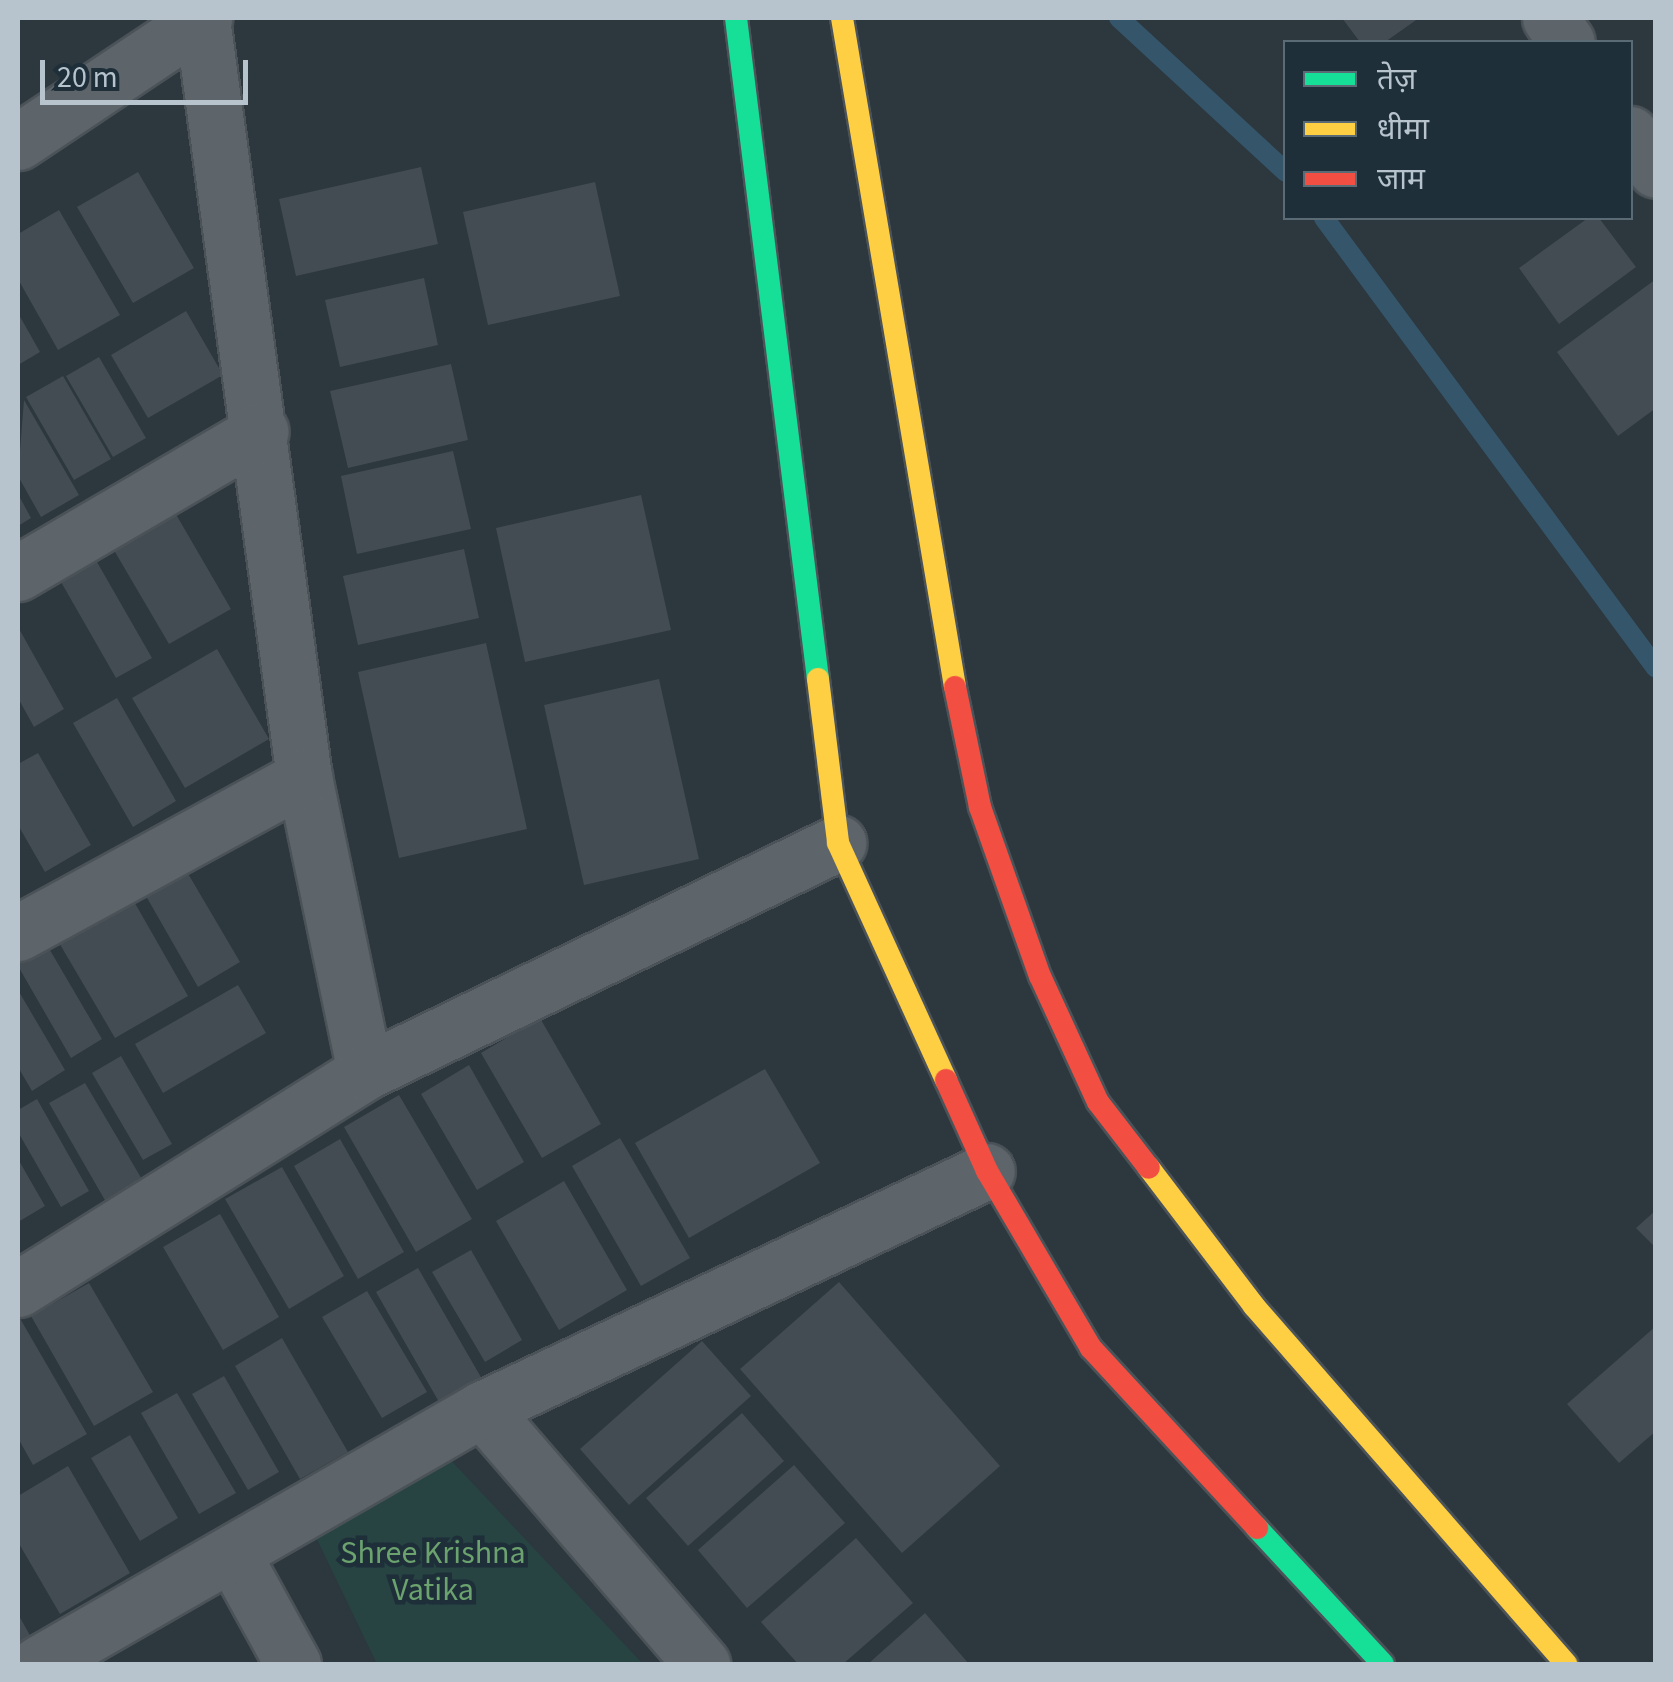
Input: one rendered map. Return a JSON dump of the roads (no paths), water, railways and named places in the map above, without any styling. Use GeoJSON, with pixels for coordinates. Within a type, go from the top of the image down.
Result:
{"type":"FeatureCollection","features":[{"type":"Feature","properties":{"kind":"main road"},"geometry":{"type":"LineString","coordinates":[[736,18],[838,843],[987,1171],[1091,1348],[1382,1664]]}},
{"type":"Feature","properties":{"kind":"main road"},"geometry":{"type":"LineString","coordinates":[[842,18],[934,588],[980,807],[1040,976],[1098,1102],[1254,1306],[1566,1664]]}},
{"type":"Feature","properties":{"kind":"street"},"geometry":{"type":"LineString","coordinates":[[18,142],[203,18],[261,431],[304,777],[365,1072]]}},
{"type":"Feature","properties":{"kind":"street"},"geometry":{"type":"LineString","coordinates":[[1550,18],[1566,40]]}},
{"type":"Feature","properties":{"kind":"street"},"geometry":{"type":"LineString","coordinates":[[1633,138],[1656,170]]}},
{"type":"Feature","properties":{"kind":"street"},"geometry":{"type":"LineString","coordinates":[[18,573],[261,431]]}},
{"type":"Feature","properties":{"kind":"street"},"geometry":{"type":"LineString","coordinates":[[18,933],[304,777]]}},
{"type":"Feature","properties":{"kind":"street"},"geometry":{"type":"LineString","coordinates":[[18,1288],[365,1072],[838,843]]}},
{"type":"Feature","properties":{"kind":"street"},"geometry":{"type":"LineString","coordinates":[[38,1664],[482,1409],[987,1171]]}},
{"type":"Feature","properties":{"kind":"street"},"geometry":{"type":"LineString","coordinates":[[482,1409],[702,1664]]}},
{"type":"Feature","properties":{"kind":"street"},"geometry":{"type":"LineString","coordinates":[[232,1552],[294,1664]]}},
{"type":"Feature","properties":{"kind":"waterway"},"geometry":{"type":"LineString","coordinates":[[1119,18],[1283,169]]}},
{"type":"Feature","properties":{"kind":"waterway"},"geometry":{"type":"LineString","coordinates":[[1325,220],[1656,668]]}},
{"type":"Feature","properties":{"kind":"park label","name":"Shree Krishna Vatika"},"geometry":{"type":"Point","coordinates":[433,1572]}}]}
